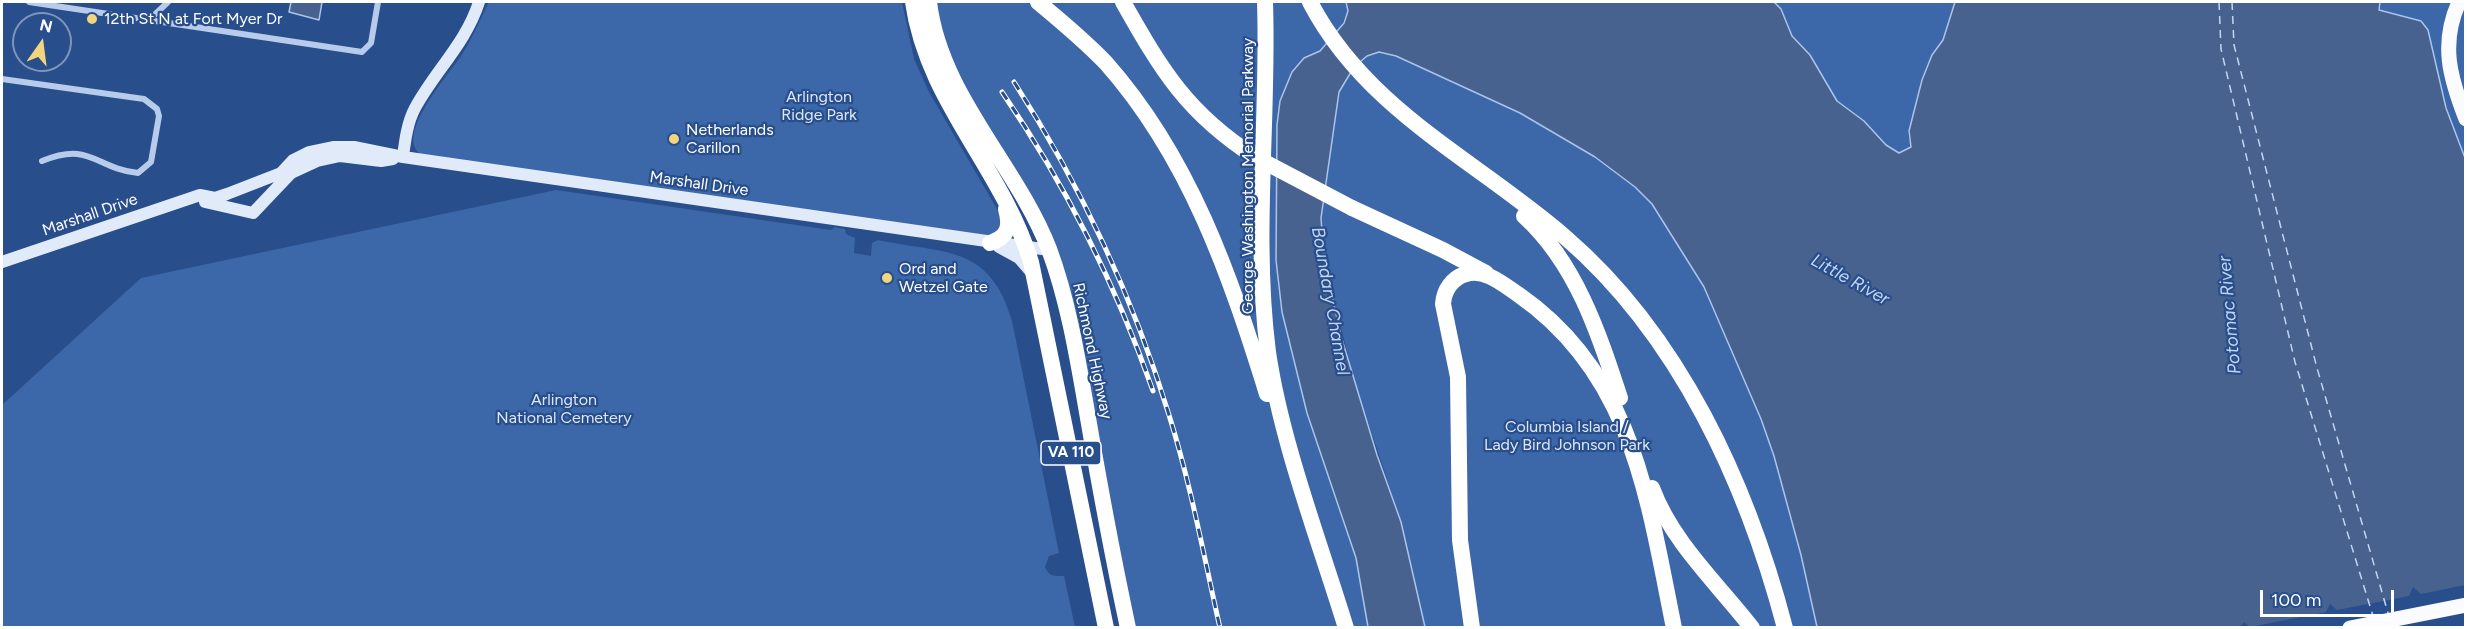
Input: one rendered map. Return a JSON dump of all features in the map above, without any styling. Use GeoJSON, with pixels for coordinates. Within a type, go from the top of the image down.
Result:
{"type":"FeatureCollection","features":[{"type":"Feature","properties":{"kind":"highway","name":"VA 110"},"geometry":{"type":"LineString","coordinates":[[913,2],[920,40],[936,81],[1000,188],[1027,247],[1107,627]]}},
{"type":"Feature","properties":{"kind":"highway","name":"Richmond Highway"},"geometry":{"type":"LineString","coordinates":[[929,2],[939,46],[956,86],[1018,186],[1049,250],[1073,334],[1128,627]]}},
{"type":"Feature","properties":{"kind":"highway"},"geometry":{"type":"LineString","coordinates":[[1038,2],[1080,37],[1115,74],[1153,124],[1185,179],[1227,271],[1277,427],[1297,467]]}},
{"type":"Feature","properties":{"kind":"highway"},"geometry":{"type":"LineString","coordinates":[[1123,2],[1157,62],[1181,94],[1215,128],[1255,157],[1352,208],[1443,250],[1494,279],[1537,309],[1568,337],[1594,370],[1624,426],[1633,450],[1649,509],[1674,627]]}},
{"type":"Feature","properties":{"kind":"highway","name":"George Washington Memorial Parkway"},"geometry":{"type":"LineString","coordinates":[[1265,2],[1263,305],[1272,372],[1297,467],[1346,627]]}},
{"type":"Feature","properties":{"kind":"highway"},"geometry":{"type":"LineString","coordinates":[[1311,2],[1328,33],[1357,72],[1398,111],[1566,237],[1616,290],[1653,338],[1698,406],[1735,479],[1761,546],[1785,627]]}},
{"type":"Feature","properties":{"kind":"highway"},"geometry":{"type":"LineString","coordinates":[[1441,144],[1530,222],[1562,261],[1577,287],[1620,397],[1624,426]]}},
{"type":"Feature","properties":{"kind":"highway"},"geometry":{"type":"LineString","coordinates":[[990,243],[1003,237],[1009,226],[1000,188]]}},
{"type":"Feature","properties":{"kind":"highway"},"geometry":{"type":"LineString","coordinates":[[1472,627],[1460,540],[1458,377],[1444,298],[1452,283],[1463,275],[1479,273],[1494,279]]}},
{"type":"Feature","properties":{"kind":"highway"},"geometry":{"type":"LineString","coordinates":[[1633,450],[1675,532],[1752,627]]}},
{"type":"Feature","properties":{"kind":"main road"},"geometry":{"type":"LineString","coordinates":[[2459,2],[2448,29],[2447,45],[2453,77],[2466,119]]}},
{"type":"Feature","properties":{"kind":"main road"},"geometry":{"type":"LineString","coordinates":[[2350,627],[2466,605]]}},
{"type":"Feature","properties":{"kind":"street"},"geometry":{"type":"LineString","coordinates":[[28,2],[352,51],[362,51],[368,48],[378,2]]}},
{"type":"Feature","properties":{"kind":"street"},"geometry":{"type":"LineString","coordinates":[[149,20],[168,2]]}},
{"type":"Feature","properties":{"kind":"street"},"geometry":{"type":"LineString","coordinates":[[404,157],[409,126],[416,107],[463,39],[479,2]]}},
{"type":"Feature","properties":{"kind":"street"},"geometry":{"type":"LineString","coordinates":[[2,79],[144,99],[157,109],[159,116],[154,153],[151,162],[138,172],[127,171],[81,153],[70,152],[42,161]]}},
{"type":"Feature","properties":{"kind":"street","name":"Marshall Drive"},"geometry":{"type":"LineString","coordinates":[[2,262],[189,198],[200,195],[215,198],[227,194],[281,173],[293,160],[309,152],[333,147],[354,147],[404,157],[1049,250]]}},
{"type":"Feature","properties":{"kind":"street","name":"Marshall Drive"},"geometry":{"type":"LineString","coordinates":[[189,198],[253,213],[291,173],[316,161],[340,156],[381,161],[404,157]]}},
{"type":"Feature","properties":{"kind":"street","name":"Marshall Drive"},"geometry":{"type":"LineString","coordinates":[[990,243],[1019,258],[1035,278]]}},
{"type":"Feature","properties":{"kind":"green space","name":"Arlington Ridge Park"},"geometry":{"type":"Polygon","coordinates":[[[489,2],[902,2],[914,59],[929,92],[1001,216],[1002,227],[990,237],[422,155],[415,147],[414,135],[418,121],[435,91],[465,50],[489,2]]]}},
{"type":"Feature","properties":{"kind":"green space"},"geometry":{"type":"Polygon","coordinates":[[[929,2],[1346,2],[1348,11],[1292,128],[1378,627],[1132,627],[1057,274],[966,102],[929,2]]]}},
{"type":"Feature","properties":{"kind":"green space"},"geometry":{"type":"Polygon","coordinates":[[[1774,2],[1955,2],[1943,40],[1932,55],[1908,135],[1911,147],[1899,153],[1886,145],[1864,121],[1837,101],[1810,55],[1792,36],[1781,9],[1774,2]]]}},
{"type":"Feature","properties":{"kind":"green space"},"geometry":{"type":"Polygon","coordinates":[[[2380,2],[2465,2],[2465,158],[2446,108],[2428,30],[2415,19],[2378,10],[2380,2]]]}},
{"type":"Feature","properties":{"kind":"green space","name":"Columbia Island / Lady Bird Johnson Park"},"geometry":{"type":"Polygon","coordinates":[[[1379,52],[1395,56],[1520,113],[1594,157],[1635,187],[1652,204],[1704,287],[1761,419],[1774,456],[1801,555],[1817,627],[1425,627],[1401,522],[1354,379],[1324,260],[1321,218],[1339,92],[1354,67],[1367,56],[1379,52]]]}},
{"type":"Feature","properties":{"kind":"green space","name":"Arlington National Cemetery"},"geometry":{"type":"Polygon","coordinates":[[[556,190],[831,230],[835,227],[845,229],[846,234],[855,238],[854,253],[871,256],[872,243],[878,240],[943,251],[961,256],[977,265],[991,277],[1003,296],[1012,321],[1059,553],[1049,556],[1045,567],[1052,575],[1064,576],[1075,627],[2,627],[2,405],[141,278],[556,190]]]}},
{"type":"Feature","properties":{"kind":"water"},"geometry":{"type":"Polygon","coordinates":[[[291,2],[322,2],[319,20],[289,12],[291,2]]]}},
{"type":"Feature","properties":{"kind":"water"},"geometry":{"type":"Polygon","coordinates":[[[1346,2],[1774,2],[1781,9],[1792,36],[1810,55],[1837,101],[1864,121],[1886,145],[1899,153],[1911,147],[1909,131],[1922,80],[1932,55],[1943,40],[1955,2],[2380,2],[2379,10],[2421,21],[2428,30],[2446,108],[2465,158],[2465,627],[1817,627],[1801,555],[1774,456],[1761,419],[1704,287],[1652,204],[1635,187],[1595,157],[1520,113],[1396,56],[1379,52],[1367,56],[1354,67],[1339,92],[1321,218],[1324,260],[1341,336],[1377,455],[1401,522],[1425,627],[1368,627],[1356,558],[1307,413],[1282,312],[1276,260],[1277,125],[1280,101],[1292,72],[1304,58],[1320,51],[1344,23],[1348,11],[1346,2]]]}},
{"type":"Feature","properties":{"kind":"pier"},"geometry":{"type":"Polygon","coordinates":[[[2465,585],[2465,625],[2454,628],[2240,627],[2244,622],[2250,627],[2326,612],[2330,604],[2337,610],[2409,596],[2413,587],[2421,594],[2465,585]]]}},
{"type":"Feature","properties":{"kind":"ferry route"},"geometry":{"type":"LineString","coordinates":[[2219,2],[2221,49],[2295,362],[2373,616]]}},
{"type":"Feature","properties":{"kind":"ferry route"},"geometry":{"type":"LineString","coordinates":[[2232,2],[2234,45],[2317,368],[2388,613]]}},
{"type":"Feature","properties":{"kind":"railway"},"geometry":{"type":"LineString","coordinates":[[1014,82],[1083,202],[1122,285],[1139,328],[1155,371],[1184,468],[1220,628]]}},
{"type":"Feature","properties":{"kind":"railway"},"geometry":{"type":"LineString","coordinates":[[1002,92],[1047,163],[1087,236],[1123,312],[1153,391]]}},
{"type":"Feature","properties":{"kind":"place","name":"12th St N at Fort Myer Dr"},"geometry":{"type":"Point","coordinates":[92,19]}},
{"type":"Feature","properties":{"kind":"place","name":"Netherlands Carillon"},"geometry":{"type":"Point","coordinates":[674,139]}},
{"type":"Feature","properties":{"kind":"place","name":"Ord and Wetzel Gate"},"geometry":{"type":"Point","coordinates":[887,278]}},
{"type":"Feature","properties":{"kind":"water label","name":"Little River"},"geometry":{"type":"Point","coordinates":[1850,280]}},
{"type":"Feature","properties":{"kind":"water label","name":"Boundary Channel"},"geometry":{"type":"Point","coordinates":[1330,301]}},
{"type":"Feature","properties":{"kind":"water label","name":"Potomac River"},"geometry":{"type":"Point","coordinates":[2230,315]}}]}
